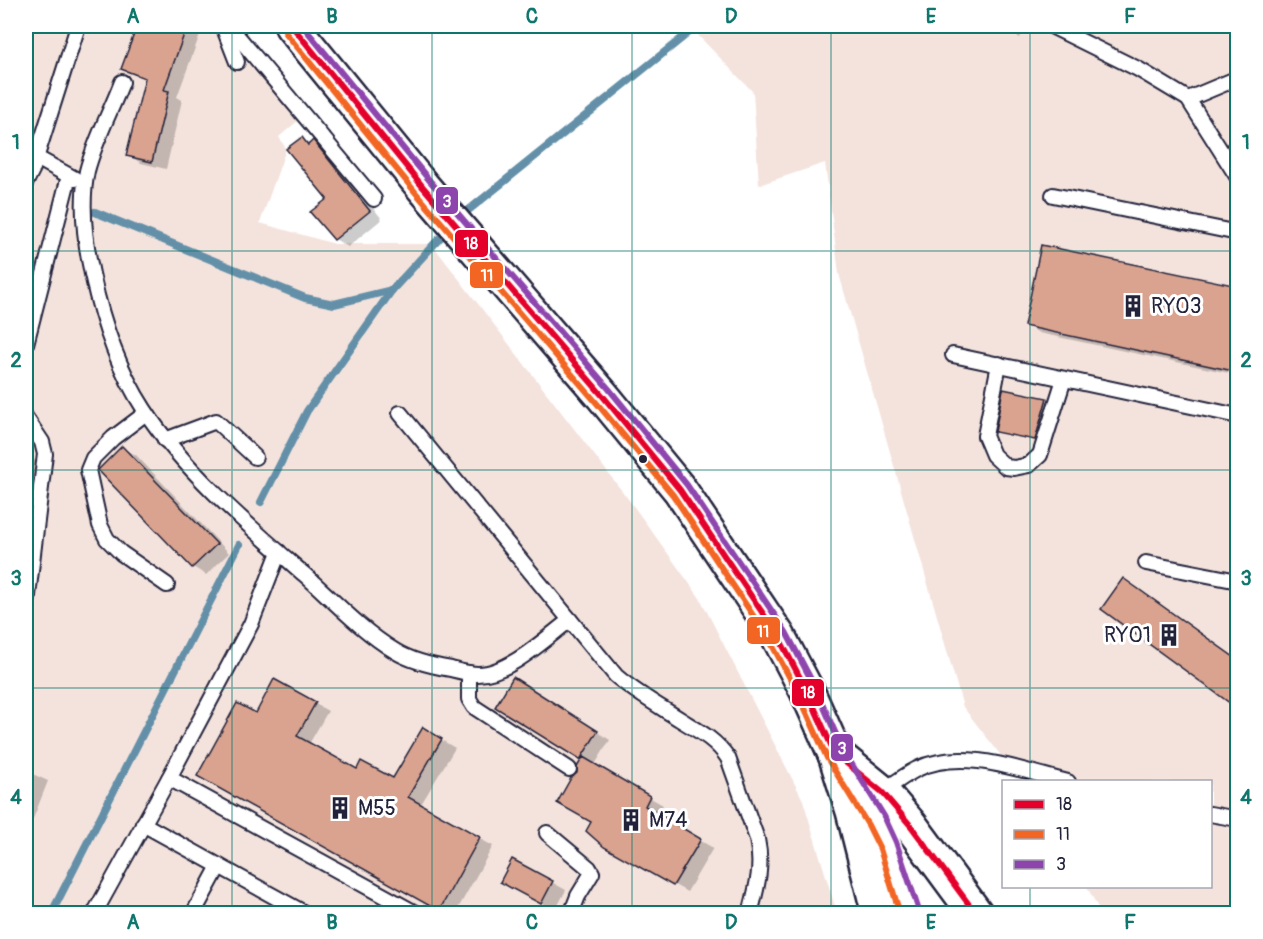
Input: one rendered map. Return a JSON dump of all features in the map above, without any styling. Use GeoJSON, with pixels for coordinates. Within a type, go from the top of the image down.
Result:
{"type":"FeatureCollection","features":[{"type":"Feature","properties":{"kind":"main road"},"geometry":{"type":"LineString","coordinates":[[292,26],[423,187],[602,395],[680,490],[777,636],[807,691],[835,754],[854,811],[879,914]]}},
{"type":"Feature","properties":{"kind":"main road"},"geometry":{"type":"LineString","coordinates":[[835,754],[882,792],[911,826],[976,914]]}},
{"type":"Feature","properties":{"kind":"lane"},"geometry":{"type":"LineString","coordinates":[[26,182],[31,155],[78,26]]}},
{"type":"Feature","properties":{"kind":"lane"},"geometry":{"type":"LineString","coordinates":[[223,26],[237,62]]}},
{"type":"Feature","properties":{"kind":"lane"},"geometry":{"type":"LineString","coordinates":[[229,26],[374,199]]}},
{"type":"Feature","properties":{"kind":"lane"},"geometry":{"type":"LineString","coordinates":[[1051,26],[1138,69],[1188,99],[1238,178]]}},
{"type":"Feature","properties":{"kind":"lane"},"geometry":{"type":"LineString","coordinates":[[1188,99],[1238,78]]}},
{"type":"Feature","properties":{"kind":"lane"},"geometry":{"type":"LineString","coordinates":[[122,82],[91,159],[85,183],[85,232],[98,304],[125,375],[146,413],[165,440],[195,473],[279,552],[372,634],[396,652],[415,660],[469,673],[490,673],[503,668],[570,620]]}},
{"type":"Feature","properties":{"kind":"lane"},"geometry":{"type":"LineString","coordinates":[[31,155],[85,183]]}},
{"type":"Feature","properties":{"kind":"lane"},"geometry":{"type":"LineString","coordinates":[[26,344],[69,176]]}},
{"type":"Feature","properties":{"kind":"lane"},"geometry":{"type":"LineString","coordinates":[[1053,195],[1238,233]]}},
{"type":"Feature","properties":{"kind":"lane"},"geometry":{"type":"LineString","coordinates":[[953,355],[1238,416]]}},
{"type":"Feature","properties":{"kind":"lane"},"geometry":{"type":"LineString","coordinates":[[999,364],[985,436],[993,455],[1006,467],[1029,465],[1040,455],[1064,379]]}},
{"type":"Feature","properties":{"kind":"lane"},"geometry":{"type":"LineString","coordinates":[[146,413],[112,438],[93,458],[88,470],[100,525],[107,540],[121,553],[167,585]]}},
{"type":"Feature","properties":{"kind":"lane"},"geometry":{"type":"LineString","coordinates":[[400,413],[616,675],[723,749],[757,839],[760,873],[750,914]]}},
{"type":"Feature","properties":{"kind":"lane"},"geometry":{"type":"LineString","coordinates":[[26,418],[42,442],[45,454],[27,604]]}},
{"type":"Feature","properties":{"kind":"lane"},"geometry":{"type":"LineString","coordinates":[[165,440],[216,421],[255,458]]}},
{"type":"Feature","properties":{"kind":"lane"},"geometry":{"type":"LineString","coordinates":[[94,914],[251,624],[279,552]]}},
{"type":"Feature","properties":{"kind":"lane"},"geometry":{"type":"LineString","coordinates":[[1146,563],[1238,581]]}},
{"type":"Feature","properties":{"kind":"lane"},"geometry":{"type":"LineString","coordinates":[[469,673],[469,699],[474,707],[569,769]]}},
{"type":"Feature","properties":{"kind":"lane"},"geometry":{"type":"LineString","coordinates":[[835,754],[876,821],[888,846],[910,914]]}},
{"type":"Feature","properties":{"kind":"lane"},"geometry":{"type":"LineString","coordinates":[[882,792],[917,769],[957,761],[1012,767],[1061,780]]}},
{"type":"Feature","properties":{"kind":"lane"},"geometry":{"type":"LineString","coordinates":[[169,777],[417,914]]}},
{"type":"Feature","properties":{"kind":"lane"},"geometry":{"type":"LineString","coordinates":[[1212,814],[1238,819]]}},
{"type":"Feature","properties":{"kind":"lane"},"geometry":{"type":"LineString","coordinates":[[143,824],[306,914]]}},
{"type":"Feature","properties":{"kind":"lane"},"geometry":{"type":"LineString","coordinates":[[547,833],[592,873],[578,896],[571,914]]}},
{"type":"Feature","properties":{"kind":"lane"},"geometry":{"type":"LineString","coordinates":[[193,914],[219,866]]}},
{"type":"Feature","properties":{"kind":"shaded area"},"geometry":{"type":"Polygon","coordinates":[[[26,26],[216,26],[232,37],[300,119],[279,137],[286,149],[260,223],[335,244],[432,244],[632,504],[700,598],[803,800],[837,913],[26,913],[26,26]]]}},
{"type":"Feature","properties":{"kind":"shaded area"},"geometry":{"type":"Polygon","coordinates":[[[689,26],[1237,26],[1237,913],[1101,913],[1088,888],[1212,888],[1212,780],[1020,780],[963,707],[839,274],[825,163],[759,185],[753,92],[689,26]]]}},
{"type":"Feature","properties":{"kind":"building"},"geometry":{"type":"Polygon","coordinates":[[[137,26],[187,26],[164,90],[169,91],[152,162],[126,156],[145,78],[121,69],[137,26]]]}},
{"type":"Feature","properties":{"kind":"building"},"geometry":{"type":"Polygon","coordinates":[[[302,137],[308,145],[313,140],[370,211],[334,240],[310,212],[327,199],[286,149],[302,137]]]}},
{"type":"Feature","properties":{"kind":"building","name":"RY03"},"geometry":{"type":"Polygon","coordinates":[[[1041,245],[1238,286],[1238,372],[1024,326],[1041,245]]]}},
{"type":"Feature","properties":{"kind":"building"},"geometry":{"type":"Polygon","coordinates":[[[1003,389],[1047,398],[1035,440],[995,432],[1003,389]]]}},
{"type":"Feature","properties":{"kind":"building"},"geometry":{"type":"Polygon","coordinates":[[[122,446],[217,544],[192,568],[98,470],[122,446]]]}},
{"type":"Feature","properties":{"kind":"building","name":"RY01"},"geometry":{"type":"Polygon","coordinates":[[[1123,578],[1238,660],[1238,709],[1101,609],[1123,578]]]}},
{"type":"Feature","properties":{"kind":"building"},"geometry":{"type":"Polygon","coordinates":[[[513,677],[598,731],[580,760],[495,707],[513,677]]]}},
{"type":"Feature","properties":{"kind":"building","name":"M55"},"geometry":{"type":"Polygon","coordinates":[[[274,679],[316,702],[297,736],[357,769],[361,761],[393,778],[423,727],[442,739],[408,797],[480,837],[439,911],[197,776],[237,703],[256,713],[274,679]]]}},
{"type":"Feature","properties":{"kind":"building","name":"M74"},"geometry":{"type":"Polygon","coordinates":[[[583,757],[650,796],[645,806],[701,839],[673,886],[604,847],[586,831],[591,822],[557,803],[571,778],[577,773],[577,767],[583,757]]]}},
{"type":"Feature","properties":{"kind":"building"},"geometry":{"type":"Polygon","coordinates":[[[512,859],[553,881],[541,904],[500,882],[512,859]]]}},
{"type":"Feature","properties":{"kind":"waterway"},"geometry":{"type":"LineString","coordinates":[[460,217],[697,26]]}},
{"type":"Feature","properties":{"kind":"waterway"},"geometry":{"type":"LineString","coordinates":[[95,212],[305,298],[334,304],[392,290]]}},
{"type":"Feature","properties":{"kind":"waterway"},"geometry":{"type":"LineString","coordinates":[[261,502],[307,411],[392,290],[449,228]]}},
{"type":"Feature","properties":{"kind":"waterway"},"geometry":{"type":"LineString","coordinates":[[51,914],[239,545]]}},
{"type":"Feature","properties":{"kind":"transit line","name":"18"},"geometry":{"type":"LineString","coordinates":[[292,26],[423,187],[602,395],[680,490],[778,636],[807,691],[835,754],[882,792],[911,826],[976,914]]}},
{"type":"Feature","properties":{"kind":"transit line","name":"3"},"geometry":{"type":"LineString","coordinates":[[303,26],[430,181],[609,389],[687,485],[786,632],[815,687],[843,750],[884,816],[896,842],[919,911]]}},
{"type":"Feature","properties":{"kind":"transit line","name":"11"},"geometry":{"type":"LineString","coordinates":[[285,32],[416,193],[673,495],[770,641],[799,695],[827,758],[880,849],[900,914]]}},
{"type":"Feature","properties":{"kind":"place","name":"RY03"},"geometry":{"type":"Point","coordinates":[1133,306]}},
{"type":"Feature","properties":{"kind":"place","name":"RY01"},"geometry":{"type":"Point","coordinates":[1169,635]}},
{"type":"Feature","properties":{"kind":"place","name":"M55"},"geometry":{"type":"Point","coordinates":[340,808]}},
{"type":"Feature","properties":{"kind":"place","name":"M74"},"geometry":{"type":"Point","coordinates":[631,820]}}]}
